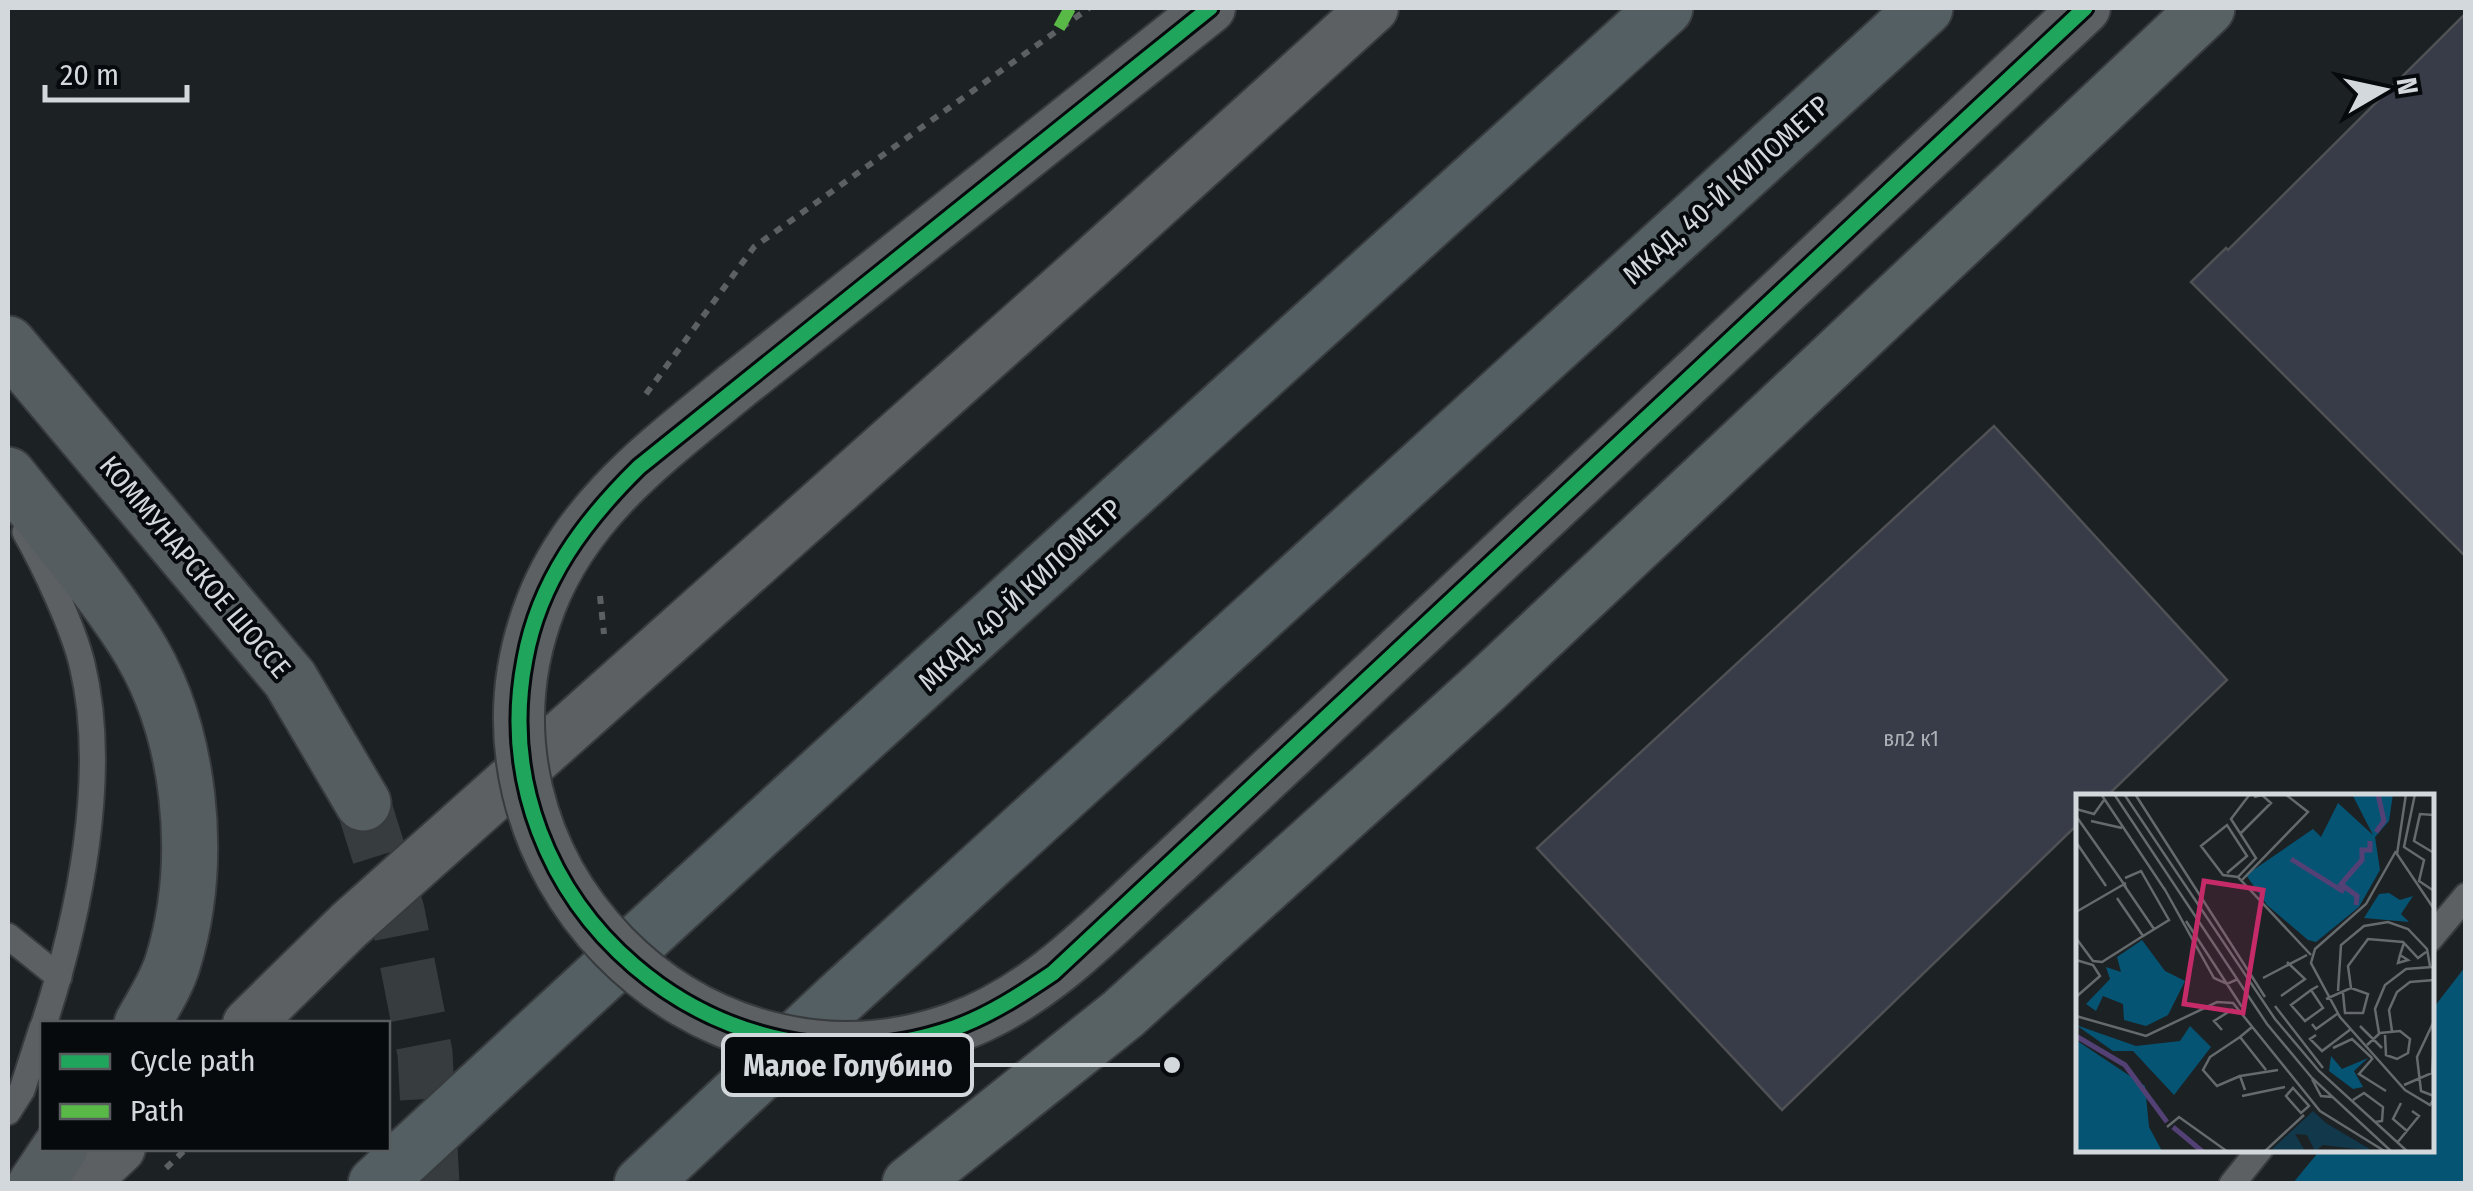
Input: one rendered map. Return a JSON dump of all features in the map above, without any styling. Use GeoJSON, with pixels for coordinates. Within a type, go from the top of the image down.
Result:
{"type":"FeatureCollection","features":[{"type":"Feature","properties":{"kind":"highway","name":"МКАД, 40-Й КИЛОМЕТР"},"geometry":{"type":"LineString","coordinates":[[376,1184],[738,848],[1665,8]]}},
{"type":"Feature","properties":{"kind":"highway","name":"МКАД, 40-Й КИЛОМЕТР"},"geometry":{"type":"LineString","coordinates":[[642,1184],[840,998],[1925,8]]}},
{"type":"Feature","properties":{"kind":"main road"},"geometry":{"type":"LineString","coordinates":[[910,1184],[1123,1014],[1486,686],[2208,8]]}},
{"type":"Feature","properties":{"kind":"main road","name":"КОММУНАРСКОЕ ШОССЕ"},"geometry":{"type":"LineString","coordinates":[[8,344],[290,678],[363,803]]}},
{"type":"Feature","properties":{"kind":"main road"},"geometry":{"type":"LineString","coordinates":[[8,475],[135,641],[170,717],[189,806],[189,891],[173,966],[144,1021]]}},
{"type":"Feature","properties":{"kind":"main road"},"geometry":{"type":"LineString","coordinates":[[36,1184],[58,1151]]}},
{"type":"Feature","properties":{"kind":"street"},"geometry":{"type":"LineString","coordinates":[[1210,8],[639,466],[598,506],[565,552],[541,604],[524,659],[519,716],[524,773],[538,828],[561,880],[583,911],[634,968],[680,1001],[730,1026],[786,1041],[842,1047],[899,1042],[954,1028],[1006,1004],[1053,972],[2085,8]]}},
{"type":"Feature","properties":{"kind":"street"},"geometry":{"type":"LineString","coordinates":[[251,1021],[349,925],[1373,8]]}},
{"type":"Feature","properties":{"kind":"street"},"geometry":{"type":"LineString","coordinates":[[82,1184],[117,1151]]}},
{"type":"Feature","properties":{"kind":"lane"},"geometry":{"type":"LineString","coordinates":[[8,503],[39,556],[82,663],[94,751],[87,838],[60,977],[45,1021]]}},
{"type":"Feature","properties":{"kind":"lane"},"geometry":{"type":"LineString","coordinates":[[2433,935],[2466,896]]}},
{"type":"Feature","properties":{"kind":"lane"},"geometry":{"type":"LineString","coordinates":[[8,936],[60,977]]}},
{"type":"Feature","properties":{"kind":"lane"},"geometry":{"type":"LineString","coordinates":[[8,1112],[22,1090],[40,1035]]}},
{"type":"Feature","properties":{"kind":"lane"},"geometry":{"type":"LineString","coordinates":[[2232,1184],[2259,1151]]}},
{"type":"Feature","properties":{"kind":"path"},"geometry":{"type":"LineString","coordinates":[[643,397],[754,247],[1089,8]]}},
{"type":"Feature","properties":{"kind":"shaded area"},"geometry":{"type":"Polygon","coordinates":[[[2465,967],[2465,1183],[2293,1183],[2319,1151],[2433,1151],[2433,1008],[2465,967]]]}},
{"type":"Feature","properties":{"kind":"building"},"geometry":{"type":"Polygon","coordinates":[[[2466,13],[2466,557],[2191,282],[2466,13]]]}},
{"type":"Feature","properties":{"kind":"building"},"geometry":{"type":"Polygon","coordinates":[[[1994,426],[2227,680],[2109,794],[2076,794],[2076,826],[1782,1110],[1537,848],[1994,426]]]}},
{"type":"Feature","properties":{"kind":"tunnel"},"geometry":{"type":"LineString","coordinates":[[363,803],[397,911],[425,1053],[432,1184]]}},
{"type":"Feature","properties":{"kind":"marked path"},"geometry":{"type":"LineString","coordinates":[[1059,28],[1070,8]]}},
{"type":"Feature","properties":{"kind":"cycle path"},"geometry":{"type":"LineString","coordinates":[[1210,8],[639,467],[582,531],[553,578],[525,659],[520,748],[539,831],[578,905],[634,966],[703,1012],[782,1039],[866,1046],[954,1028],[993,1010],[1053,973],[2085,8]]}},
{"type":"Feature","properties":{"kind":"place","name":"Малое Голубино"},"geometry":{"type":"Point","coordinates":[1172,1065]}}]}
